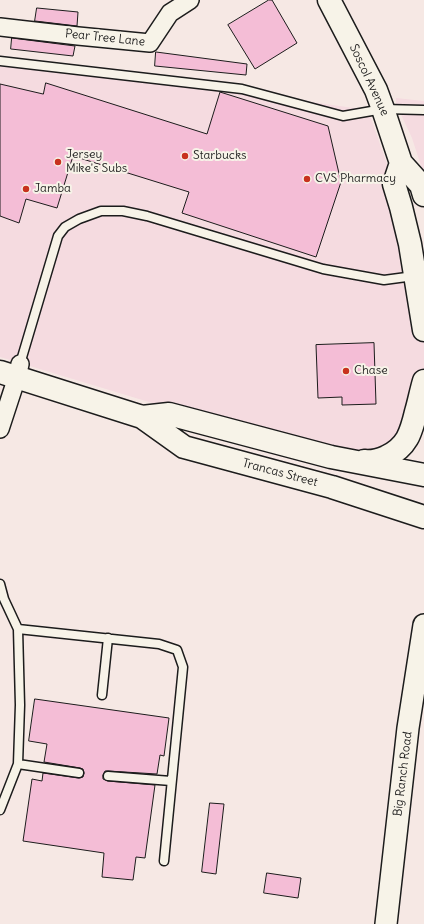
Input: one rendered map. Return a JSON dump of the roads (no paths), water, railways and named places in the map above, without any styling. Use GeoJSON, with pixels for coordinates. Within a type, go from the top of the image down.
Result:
{"type":"FeatureCollection","features":[{"type":"Feature","properties":{"kind":"main road","name":"Soscol Avenue"},"geometry":{"type":"LineString","coordinates":[[329,0],[374,85],[384,109],[401,163],[421,185],[424,195]]}},
{"type":"Feature","properties":{"kind":"main road"},"geometry":{"type":"LineString","coordinates":[[401,163],[394,184],[410,244],[424,330]]}},
{"type":"Feature","properties":{"kind":"main road"},"geometry":{"type":"LineString","coordinates":[[401,207],[413,214],[417,221],[424,254]]}},
{"type":"Feature","properties":{"kind":"main road","name":"Trancas Street"},"geometry":{"type":"LineString","coordinates":[[12,371],[142,417],[184,447],[332,487],[424,517]]}},
{"type":"Feature","properties":{"kind":"main road"},"geometry":{"type":"LineString","coordinates":[[331,457],[371,462],[387,456],[399,449],[410,434],[424,381]]}},
{"type":"Feature","properties":{"kind":"main road","name":"Trancas Street"},"geometry":{"type":"LineString","coordinates":[[142,417],[169,414],[331,457],[424,475]]}},
{"type":"Feature","properties":{"kind":"street","name":"Pear Tree Lane"},"geometry":{"type":"LineString","coordinates":[[0,27],[150,43],[170,12],[190,0]]}},
{"type":"Feature","properties":{"kind":"street"},"geometry":{"type":"LineString","coordinates":[[0,429],[12,371]]}},
{"type":"Feature","properties":{"kind":"street","name":"Big Ranch Road"},"geometry":{"type":"LineString","coordinates":[[386,924],[408,728],[424,629]]}},
{"type":"Feature","properties":{"kind":"lane"},"geometry":{"type":"LineString","coordinates":[[0,61],[242,89],[342,116],[384,109],[424,110]]}},
{"type":"Feature","properties":{"kind":"lane"},"geometry":{"type":"LineString","coordinates":[[12,371],[58,236],[65,227],[79,219],[101,211],[123,211],[147,216],[323,270],[384,280],[415,275]]}},
{"type":"Feature","properties":{"kind":"lane"},"geometry":{"type":"LineString","coordinates":[[0,584],[4,599],[18,629],[20,705],[18,764],[0,810]]}},
{"type":"Feature","properties":{"kind":"lane"},"geometry":{"type":"LineString","coordinates":[[18,629],[159,644],[177,650],[183,667],[164,861]]}},
{"type":"Feature","properties":{"kind":"lane"},"geometry":{"type":"LineString","coordinates":[[102,695],[108,638]]}},
{"type":"Feature","properties":{"kind":"lane"},"geometry":{"type":"LineString","coordinates":[[18,764],[79,772]]}},
{"type":"Feature","properties":{"kind":"lane"},"geometry":{"type":"LineString","coordinates":[[108,776],[171,781]]}},
{"type":"Feature","properties":{"kind":"place","name":"Starbucks"},"geometry":{"type":"Point","coordinates":[185,156]}},
{"type":"Feature","properties":{"kind":"place","name":"Jersey Mike's Subs"},"geometry":{"type":"Point","coordinates":[58,162]}},
{"type":"Feature","properties":{"kind":"place","name":"CVS Pharmacy"},"geometry":{"type":"Point","coordinates":[307,179]}},
{"type":"Feature","properties":{"kind":"place","name":"Jamba"},"geometry":{"type":"Point","coordinates":[26,189]}},
{"type":"Feature","properties":{"kind":"place","name":"Chase"},"geometry":{"type":"Point","coordinates":[346,371]}}]}
